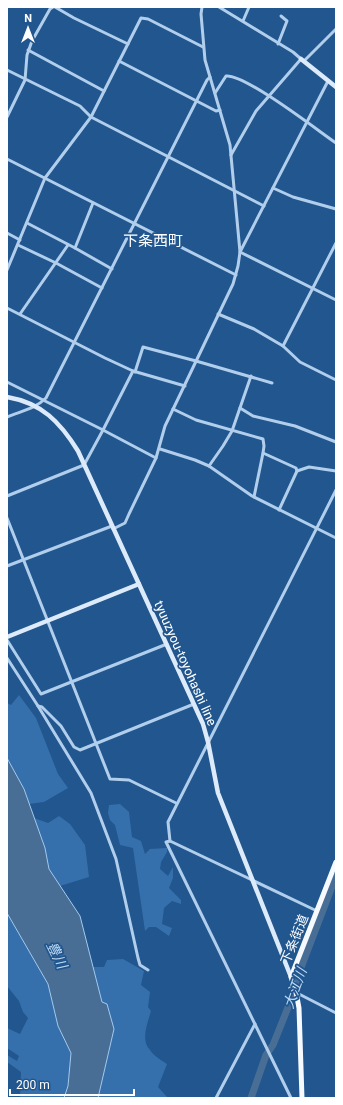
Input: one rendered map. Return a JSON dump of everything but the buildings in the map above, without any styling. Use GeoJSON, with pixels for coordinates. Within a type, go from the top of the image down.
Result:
{"type":"FeatureCollection","features":[{"type":"Feature","properties":{"kind":"main road"},"geometry":{"type":"LineString","coordinates":[[302,60],[336,87]]}},
{"type":"Feature","properties":{"kind":"main road","name":"tyuuzyou-toyohashi line"},"geometry":{"type":"LineString","coordinates":[[7,397],[36,406],[57,422],[78,451],[203,724],[218,793],[291,979]]}},
{"type":"Feature","properties":{"kind":"main road"},"geometry":{"type":"LineString","coordinates":[[7,639],[139,584]]}},
{"type":"Feature","properties":{"kind":"main road","name":"下条街道"},"geometry":{"type":"LineString","coordinates":[[302,1098],[298,1008],[296,991],[291,979],[336,862]]}},
{"type":"Feature","properties":{"kind":"street"},"geometry":{"type":"LineString","coordinates":[[7,117],[25,80],[28,50],[50,8],[54,7],[128,44]]}},
{"type":"Feature","properties":{"kind":"street"},"geometry":{"type":"LineString","coordinates":[[7,566],[125,523],[160,449],[165,426],[236,275],[240,252],[230,145],[205,60],[201,14],[202,7]]}},
{"type":"Feature","properties":{"kind":"street"},"geometry":{"type":"LineString","coordinates":[[220,7],[293,52],[302,60]]}},
{"type":"Feature","properties":{"kind":"street"},"geometry":{"type":"LineString","coordinates":[[243,21],[249,7]]}},
{"type":"Feature","properties":{"kind":"street"},"geometry":{"type":"LineString","coordinates":[[278,44],[287,22],[281,16]]}},
{"type":"Feature","properties":{"kind":"street"},"geometry":{"type":"LineString","coordinates":[[7,270],[45,178],[91,117],[141,18],[148,19],[203,47]]}},
{"type":"Feature","properties":{"kind":"street"},"geometry":{"type":"LineString","coordinates":[[231,156],[256,110],[302,60],[336,29]]}},
{"type":"Feature","properties":{"kind":"street"},"geometry":{"type":"LineString","coordinates":[[28,50],[104,91]]}},
{"type":"Feature","properties":{"kind":"street"},"geometry":{"type":"LineString","coordinates":[[120,61],[197,101],[216,110],[220,110]]}},
{"type":"Feature","properties":{"kind":"street"},"geometry":{"type":"LineString","coordinates":[[7,70],[80,106],[91,117],[264,206]]}},
{"type":"Feature","properties":{"kind":"street"},"geometry":{"type":"LineString","coordinates":[[215,93],[226,76],[260,89],[336,143]]}},
{"type":"Feature","properties":{"kind":"street"},"geometry":{"type":"LineString","coordinates":[[7,417],[21,411],[28,410],[44,401],[46,398],[207,80],[210,77]]}},
{"type":"Feature","properties":{"kind":"street"},"geometry":{"type":"LineString","coordinates":[[240,252],[328,81]]}},
{"type":"Feature","properties":{"kind":"street"},"geometry":{"type":"LineString","coordinates":[[7,159],[236,275]]}},
{"type":"Feature","properties":{"kind":"street"},"geometry":{"type":"LineString","coordinates":[[273,188],[293,197],[336,209]]}},
{"type":"Feature","properties":{"kind":"street"},"geometry":{"type":"LineString","coordinates":[[75,248],[93,203]]}},
{"type":"Feature","properties":{"kind":"street"},"geometry":{"type":"LineString","coordinates":[[27,223],[112,269]]}},
{"type":"Feature","properties":{"kind":"street"},"geometry":{"type":"LineString","coordinates":[[7,233],[20,240]]}},
{"type":"Feature","properties":{"kind":"street"},"geometry":{"type":"LineString","coordinates":[[283,346],[336,243]]}},
{"type":"Feature","properties":{"kind":"street"},"geometry":{"type":"LineString","coordinates":[[18,245],[56,263],[102,288]]}},
{"type":"Feature","properties":{"kind":"street"},"geometry":{"type":"LineString","coordinates":[[20,314],[68,245]]}},
{"type":"Feature","properties":{"kind":"street"},"geometry":{"type":"LineString","coordinates":[[240,252],[336,300]]}},
{"type":"Feature","properties":{"kind":"street"},"geometry":{"type":"LineString","coordinates":[[7,308],[134,372],[184,386]]}},
{"type":"Feature","properties":{"kind":"street"},"geometry":{"type":"LineString","coordinates":[[218,314],[254,329],[283,346],[300,362],[336,380]]}},
{"type":"Feature","properties":{"kind":"street"},"geometry":{"type":"LineString","coordinates":[[7,496],[84,465],[134,372],[143,347],[196,360],[272,383]]}},
{"type":"Feature","properties":{"kind":"street"},"geometry":{"type":"LineString","coordinates":[[209,466],[232,431],[251,376]]}},
{"type":"Feature","properties":{"kind":"street"},"geometry":{"type":"LineString","coordinates":[[7,382],[156,458]]}},
{"type":"Feature","properties":{"kind":"street"},"geometry":{"type":"LineString","coordinates":[[240,408],[253,416],[295,426],[336,442]]}},
{"type":"Feature","properties":{"kind":"street"},"geometry":{"type":"LineString","coordinates":[[173,409],[196,420],[263,439],[263,453],[254,497]]}},
{"type":"Feature","properties":{"kind":"street"},"geometry":{"type":"LineString","coordinates":[[160,449],[196,460],[209,466],[254,497],[336,538]]}},
{"type":"Feature","properties":{"kind":"street"},"geometry":{"type":"LineString","coordinates":[[263,453],[296,468],[297,471]]}},
{"type":"Feature","properties":{"kind":"street"},"geometry":{"type":"LineString","coordinates":[[279,510],[297,471],[309,467],[336,472]]}},
{"type":"Feature","properties":{"kind":"street"},"geometry":{"type":"LineString","coordinates":[[170,841],[168,822],[176,803],[336,490]]}},
{"type":"Feature","properties":{"kind":"street"},"geometry":{"type":"LineString","coordinates":[[7,518],[110,779],[129,780],[176,803]]}},
{"type":"Feature","properties":{"kind":"street"},"geometry":{"type":"LineString","coordinates":[[7,639],[42,694],[167,644]]}},
{"type":"Feature","properties":{"kind":"street"},"geometry":{"type":"LineString","coordinates":[[7,658],[92,793],[116,860],[140,965],[148,970]]}},
{"type":"Feature","properties":{"kind":"street"},"geometry":{"type":"LineString","coordinates":[[38,706],[42,707],[61,726],[77,750],[80,750],[194,704]]}},
{"type":"Feature","properties":{"kind":"street"},"geometry":{"type":"LineString","coordinates":[[170,841],[317,911]]}},
{"type":"Feature","properties":{"kind":"street"},"geometry":{"type":"LineString","coordinates":[[170,841],[166,842],[291,1098]]}},
{"type":"Feature","properties":{"kind":"street"},"geometry":{"type":"LineString","coordinates":[[296,991],[336,1013]]}},
{"type":"Feature","properties":{"kind":"street"},"geometry":{"type":"LineString","coordinates":[[216,1098],[255,1024]]}},
{"type":"Feature","properties":{"kind":"shaded area"},"geometry":{"type":"Polygon","coordinates":[[[19,695],[36,718],[58,774],[68,788],[44,802],[29,804],[24,789],[7,758],[7,703],[11,705],[19,695]]]}},
{"type":"Feature","properties":{"kind":"shaded area"},"geometry":{"type":"Polygon","coordinates":[[[120,804],[129,812],[132,837],[141,841],[145,854],[150,849],[167,848],[167,852],[161,862],[160,869],[168,876],[173,867],[173,878],[169,888],[181,900],[181,904],[172,901],[164,908],[162,924],[172,928],[169,936],[156,927],[149,927],[145,931],[133,848],[120,845],[115,825],[110,820],[108,813],[109,805],[120,804]]]}},
{"type":"Feature","properties":{"kind":"shaded area"},"geometry":{"type":"Polygon","coordinates":[[[59,816],[70,824],[85,845],[89,877],[60,886],[49,869],[45,848],[34,818],[48,823],[59,816]]]}},
{"type":"Feature","properties":{"kind":"shaded area"},"geometry":{"type":"Polygon","coordinates":[[[7,913],[48,984],[58,1026],[71,1053],[68,1086],[64,1098],[20,1098],[21,1072],[7,1062],[7,1055],[17,1061],[19,1056],[7,1048],[7,1028],[20,1034],[28,1018],[23,1012],[19,1001],[7,986],[7,913]]]}},
{"type":"Feature","properties":{"kind":"shaded area"},"geometry":{"type":"Polygon","coordinates":[[[123,959],[144,971],[141,985],[150,992],[148,1007],[151,1011],[145,1036],[147,1046],[158,1058],[167,1064],[158,1087],[168,1098],[98,1098],[114,1029],[102,1002],[93,967],[104,967],[107,960],[123,959]]]}},
{"type":"Feature","properties":{"kind":"water","name":"豊川"},"geometry":{"type":"Polygon","coordinates":[[[7,758],[24,789],[45,848],[49,869],[80,916],[102,1002],[107,1004],[114,1029],[98,1098],[64,1098],[68,1086],[71,1053],[58,1026],[48,984],[7,913],[7,758]]]}},
{"type":"Feature","properties":{"kind":"waterway","name":"大江川"},"geometry":{"type":"LineString","coordinates":[[251,1098],[266,1055],[273,1045],[287,1010],[302,965],[336,876]]}},
{"type":"Feature","properties":{"kind":"district","name":"下条西町"},"geometry":{"type":"Point","coordinates":[153,241]}}]}
